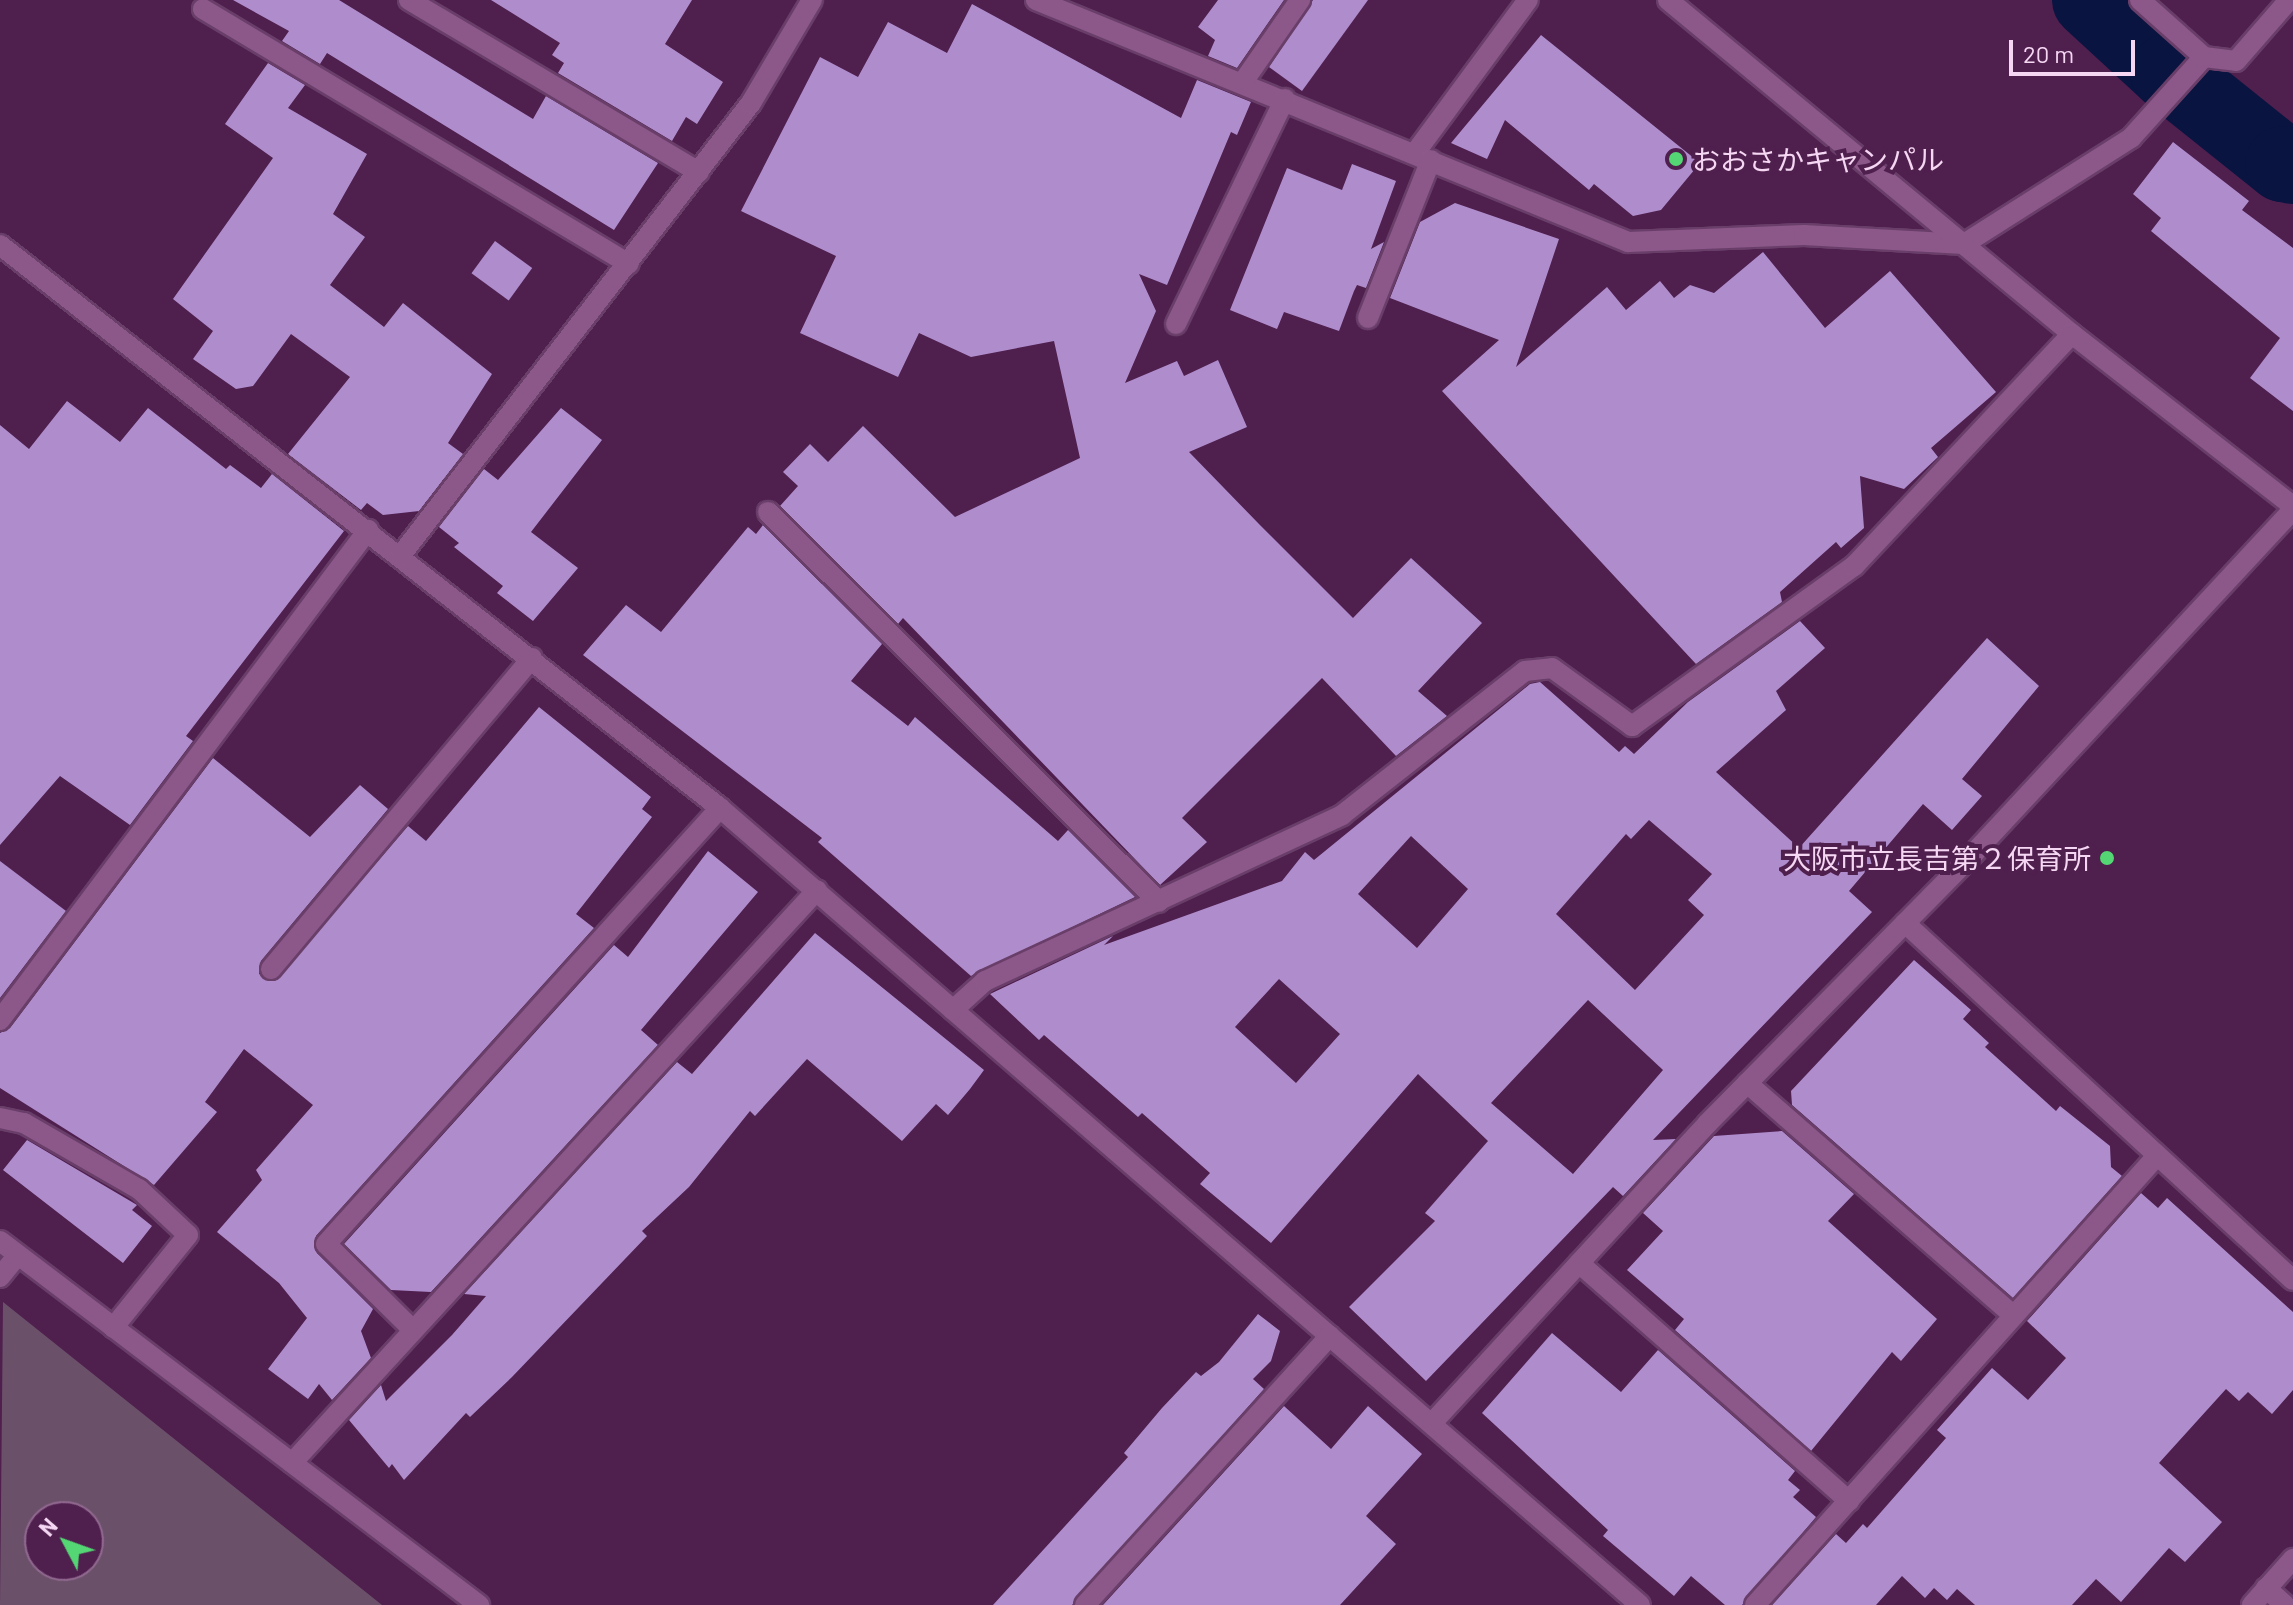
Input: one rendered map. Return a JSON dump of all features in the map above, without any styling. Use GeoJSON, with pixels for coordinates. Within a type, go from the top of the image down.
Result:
{"type":"FeatureCollection","features":[{"type":"Feature","properties":{"kind":"street"},"geometry":{"type":"LineString","coordinates":[[409,0],[699,172]]}},
{"type":"Feature","properties":{"kind":"street"},"geometry":{"type":"LineString","coordinates":[[401,555],[751,103],[812,0]]}},
{"type":"Feature","properties":{"kind":"street"},"geometry":{"type":"LineString","coordinates":[[1036,0],[1285,99],[1628,242],[1804,235],[1964,244],[2131,138],[2204,57]]}},
{"type":"Feature","properties":{"kind":"street"},"geometry":{"type":"LineString","coordinates":[[1243,82],[1300,0]]}},
{"type":"Feature","properties":{"kind":"street"},"geometry":{"type":"LineString","coordinates":[[1368,318],[1423,157],[1528,0]]}},
{"type":"Feature","properties":{"kind":"street"},"geometry":{"type":"LineString","coordinates":[[1433,1422],[1747,1083],[1905,923],[2293,508],[2072,334],[1668,0]]}},
{"type":"Feature","properties":{"kind":"street"},"geometry":{"type":"LineString","coordinates":[[2140,0],[2204,57],[2236,61],[2289,0]]}},
{"type":"Feature","properties":{"kind":"street"},"geometry":{"type":"LineString","coordinates":[[203,9],[629,264]]}},
{"type":"Feature","properties":{"kind":"street"},"geometry":{"type":"LineString","coordinates":[[1176,324],[1285,99]]}},
{"type":"Feature","properties":{"kind":"street"},"geometry":{"type":"LineString","coordinates":[[0,245],[401,555],[720,808],[1433,1422],[1640,1605]]}},
{"type":"Feature","properties":{"kind":"street"},"geometry":{"type":"LineString","coordinates":[[953,1010],[985,981],[1159,902],[1246,854],[1342,815],[1525,671],[1552,668],[1632,726],[1854,566],[2072,334]]}},
{"type":"Feature","properties":{"kind":"street"},"geometry":{"type":"LineString","coordinates":[[768,512],[1159,902]]}},
{"type":"Feature","properties":{"kind":"street"},"geometry":{"type":"LineString","coordinates":[[0,1020],[368,530]]}},
{"type":"Feature","properties":{"kind":"street"},"geometry":{"type":"LineString","coordinates":[[271,969],[532,658]]}},
{"type":"Feature","properties":{"kind":"street"},"geometry":{"type":"LineString","coordinates":[[413,1330],[326,1244],[720,808]]}},
{"type":"Feature","properties":{"kind":"street"},"geometry":{"type":"LineString","coordinates":[[292,1463],[817,890]]}},
{"type":"Feature","properties":{"kind":"street"},"geometry":{"type":"LineString","coordinates":[[1905,923],[2293,1280]]}},
{"type":"Feature","properties":{"kind":"street"},"geometry":{"type":"LineString","coordinates":[[1747,1083],[2014,1316]]}},
{"type":"Feature","properties":{"kind":"street"},"geometry":{"type":"LineString","coordinates":[[0,1118],[24,1123],[139,1189],[188,1235],[113,1328]]}},
{"type":"Feature","properties":{"kind":"street"},"geometry":{"type":"LineString","coordinates":[[1755,1605],[2156,1157]]}},
{"type":"Feature","properties":{"kind":"street"},"geometry":{"type":"LineString","coordinates":[[0,1241],[479,1605]]}},
{"type":"Feature","properties":{"kind":"street"},"geometry":{"type":"LineString","coordinates":[[0,1277],[18,1255]]}},
{"type":"Feature","properties":{"kind":"street"},"geometry":{"type":"LineString","coordinates":[[1579,1263],[1849,1501]]}},
{"type":"Feature","properties":{"kind":"street"},"geometry":{"type":"LineString","coordinates":[[1085,1605],[1330,1336]]}},
{"type":"Feature","properties":{"kind":"street"},"geometry":{"type":"LineString","coordinates":[[2252,1605],[2293,1559]]}},
{"type":"Feature","properties":{"kind":"street"},"geometry":{"type":"LineString","coordinates":[[2266,1588],[2285,1605]]}},
{"type":"Feature","properties":{"kind":"shaded area"},"geometry":{"type":"Polygon","coordinates":[[[3,1302],[382,1605],[0,1605],[3,1302]]]}},
{"type":"Feature","properties":{"kind":"building"},"geometry":{"type":"Polygon","coordinates":[[[233,0],[339,0],[533,119],[546,96],[658,163],[614,230],[327,53],[320,64],[282,41],[289,31],[233,0]]]}},
{"type":"Feature","properties":{"kind":"building"},"geometry":{"type":"Polygon","coordinates":[[[491,0],[692,0],[665,44],[723,82],[697,124],[686,117],[672,141],[558,73],[564,63],[552,55],[560,43],[491,0]]]}},
{"type":"Feature","properties":{"kind":"building"},"geometry":{"type":"Polygon","coordinates":[[[1218,0],[1284,0],[1237,68],[1208,56],[1215,40],[1198,27],[1218,0]]]}},
{"type":"Feature","properties":{"kind":"building"},"geometry":{"type":"Polygon","coordinates":[[[1313,0],[1368,0],[1302,91],[1269,67],[1313,0]]]}},
{"type":"Feature","properties":{"kind":"building"},"geometry":{"type":"Polygon","coordinates":[[[972,4],[1181,118],[1197,80],[1251,102],[1237,135],[1231,132],[1167,285],[1139,274],[1156,311],[1125,383],[1177,361],[1184,376],[1218,360],[1247,427],[1189,452],[1353,618],[1411,558],[1482,623],[1418,691],[1447,716],[1396,756],[1322,678],[1182,818],[1207,842],[1160,885],[903,618],[898,624],[780,506],[798,486],[783,472],[810,444],[828,462],[863,426],[955,517],[1080,458],[1054,341],[971,357],[919,333],[898,377],[800,333],[836,256],[741,211],[820,57],[858,77],[888,22],[947,53],[972,4]]]}},
{"type":"Feature","properties":{"kind":"building"},"geometry":{"type":"Polygon","coordinates":[[[1541,35],[1700,163],[1661,210],[1633,216],[1594,184],[1589,190],[1505,120],[1487,159],[1451,143],[1541,35]]]}},
{"type":"Feature","properties":{"kind":"building"},"geometry":{"type":"Polygon","coordinates":[[[268,63],[305,85],[288,108],[367,154],[333,214],[365,237],[330,285],[384,327],[403,303],[492,374],[448,443],[463,454],[419,511],[383,515],[367,503],[361,510],[288,454],[350,377],[291,334],[253,386],[236,389],[193,359],[213,331],[173,299],[273,158],[225,124],[268,63]]]}},
{"type":"Feature","properties":{"kind":"building"},"geometry":{"type":"Polygon","coordinates":[[[2173,142],[2249,201],[2242,210],[2293,248],[2293,411],[2250,378],[2280,338],[2151,231],[2161,218],[2133,194],[2173,142]]]}},
{"type":"Feature","properties":{"kind":"building"},"geometry":{"type":"Polygon","coordinates":[[[1352,164],[1396,181],[1371,249],[1384,242],[1366,288],[1357,285],[1339,331],[1284,312],[1277,329],[1230,310],[1287,168],[1342,190],[1352,164]]]}},
{"type":"Feature","properties":{"kind":"building"},"geometry":{"type":"Polygon","coordinates":[[[1455,203],[1559,239],[1516,367],[1607,287],[1626,310],[1660,281],[1674,298],[1690,285],[1714,293],[1763,252],[1825,328],[1890,271],[1996,392],[1931,448],[1938,457],[1904,489],[1860,476],[1864,528],[1841,548],[1836,542],[1780,592],[1782,602],[1696,664],[1442,391],[1499,340],[1390,298],[1420,222],[1455,203]]]}},
{"type":"Feature","properties":{"kind":"building"},"geometry":{"type":"Polygon","coordinates":[[[495,241],[532,268],[509,300],[471,273],[495,241]]]}},
{"type":"Feature","properties":{"kind":"building"},"geometry":{"type":"Polygon","coordinates":[[[67,401],[120,442],[148,408],[226,469],[230,465],[261,488],[272,474],[344,531],[186,736],[193,741],[130,825],[60,776],[0,845],[0,425],[29,449],[67,401]]]}},
{"type":"Feature","properties":{"kind":"building"},"geometry":{"type":"Polygon","coordinates":[[[561,408],[602,440],[531,532],[578,568],[533,621],[497,593],[503,586],[454,547],[459,543],[439,527],[484,469],[498,480],[561,408]]]}},
{"type":"Feature","properties":{"kind":"building"},"geometry":{"type":"Polygon","coordinates":[[[763,525],[882,644],[851,681],[908,726],[915,717],[1058,841],[1068,830],[1135,897],[971,976],[818,842],[822,838],[583,655],[626,605],[661,632],[748,527],[756,534],[763,525]]]}},
{"type":"Feature","properties":{"kind":"building"},"geometry":{"type":"Polygon","coordinates":[[[1800,621],[1825,648],[1776,691],[1786,710],[1716,772],[1799,848],[1987,638],[2039,686],[1962,779],[1982,796],[1952,830],[1923,804],[1849,891],[1872,912],[1653,1140],[1676,1139],[1623,1196],[1613,1187],[1426,1381],[1349,1307],[1435,1221],[1425,1213],[1488,1141],[1418,1074],[1271,1243],[1200,1184],[1210,1173],[1142,1113],[1138,1117],[1044,1035],[1039,1040],[990,994],[1113,936],[1104,945],[1282,881],[1305,852],[1314,860],[1530,684],[1540,682],[1619,752],[1625,746],[1634,754],[1688,702],[1800,621]],[[1649,820],[1631,839],[1626,834],[1556,914],[1635,990],[1704,915],[1688,900],[1712,874],[1649,820]],[[1411,836],[1358,894],[1417,948],[1468,889],[1411,836]],[[1279,979],[1235,1027],[1296,1083],[1340,1034],[1279,979]],[[1588,1000],[1491,1103],[1573,1174],[1663,1070],[1588,1000]]]}},
{"type":"Feature","properties":{"kind":"building"},"geometry":{"type":"Polygon","coordinates":[[[539,707],[651,797],[642,809],[652,817],[576,914],[594,928],[316,1236],[317,1253],[373,1309],[361,1331],[371,1358],[332,1400],[319,1384],[308,1399],[268,1369],[307,1318],[279,1283],[217,1232],[262,1180],[256,1170],[313,1105],[244,1049],[205,1102],[217,1112],[154,1185],[0,1088],[0,1033],[10,1028],[213,758],[310,837],[360,785],[388,809],[261,961],[259,974],[275,981],[408,826],[426,841],[539,707]]]}},
{"type":"Feature","properties":{"kind":"building"},"geometry":{"type":"Polygon","coordinates":[[[708,851],[758,892],[641,1030],[658,1045],[431,1292],[391,1290],[344,1244],[614,945],[628,957],[708,851]]]}},
{"type":"Feature","properties":{"kind":"building"},"geometry":{"type":"Polygon","coordinates":[[[0,861],[66,911],[0,998],[0,861]]]}},
{"type":"Feature","properties":{"kind":"building"},"geometry":{"type":"Polygon","coordinates":[[[815,933],[984,1070],[970,1089],[948,1115],[936,1104],[902,1141],[807,1059],[755,1116],[750,1111],[689,1187],[642,1231],[647,1236],[512,1377],[470,1417],[466,1413],[404,1480],[392,1464],[389,1468],[349,1420],[381,1385],[386,1401],[452,1335],[486,1296],[464,1294],[677,1062],[692,1074],[815,933]]]}},
{"type":"Feature","properties":{"kind":"building"},"geometry":{"type":"Polygon","coordinates":[[[1914,960],[1971,1010],[1963,1019],[1989,1043],[1985,1047],[2056,1111],[2060,1106],[2110,1146],[2111,1167],[2122,1176],[2013,1298],[1792,1105],[1791,1091],[1914,960]]]}},
{"type":"Feature","properties":{"kind":"building"},"geometry":{"type":"Polygon","coordinates":[[[1782,1131],[1854,1194],[1828,1221],[1937,1319],[1901,1361],[1892,1352],[1811,1451],[1675,1330],[1684,1319],[1627,1270],[1663,1231],[1643,1213],[1714,1136],[1782,1131]]]}},
{"type":"Feature","properties":{"kind":"building"},"geometry":{"type":"Polygon","coordinates":[[[27,1140],[137,1205],[132,1210],[152,1226],[123,1263],[3,1170],[27,1140]]]}},
{"type":"Feature","properties":{"kind":"building"},"geometry":{"type":"Polygon","coordinates":[[[2141,1193],[2158,1208],[2167,1198],[2293,1312],[2293,1390],[2272,1414],[2248,1392],[2239,1401],[2226,1389],[2159,1463],[2222,1522],[2185,1562],[2169,1548],[2121,1602],[2096,1579],[2072,1605],[1975,1605],[1957,1589],[1947,1600],[1934,1588],[1925,1598],[1902,1576],[1876,1605],[1772,1605],[1836,1534],[1846,1543],[1863,1524],[1867,1528],[1946,1438],[1937,1430],[1992,1368],[2028,1400],[2066,1358],[2027,1321],[2141,1193]]]}},
{"type":"Feature","properties":{"kind":"building"},"geometry":{"type":"Polygon","coordinates":[[[1258,1314],[1280,1331],[1271,1361],[1253,1379],[1264,1389],[1072,1605],[993,1605],[1128,1457],[1124,1453],[1162,1408],[1196,1372],[1201,1376],[1219,1362],[1258,1314]]]}},
{"type":"Feature","properties":{"kind":"building"},"geometry":{"type":"Polygon","coordinates":[[[1552,1333],[1621,1392],[1658,1350],[1795,1471],[1788,1480],[1800,1490],[1793,1497],[1816,1517],[1742,1605],[1725,1605],[1691,1576],[1674,1596],[1603,1536],[1608,1530],[1482,1413],[1552,1333]]]}},
{"type":"Feature","properties":{"kind":"building"},"geometry":{"type":"Polygon","coordinates":[[[1284,1406],[1331,1449],[1368,1406],[1422,1454],[1366,1516],[1396,1544],[1340,1605],[1103,1605],[1284,1406]]]}},
{"type":"Feature","properties":{"kind":"waterway"},"geometry":{"type":"LineString","coordinates":[[2090,0],[2168,72],[2283,164],[2293,166]]}},
{"type":"Feature","properties":{"kind":"place","name":"おおさかキャンパル"},"geometry":{"type":"Point","coordinates":[1676,159]}},
{"type":"Feature","properties":{"kind":"place","name":"大阪市立長吉第２保育所"},"geometry":{"type":"Point","coordinates":[2107,858]}}]}
